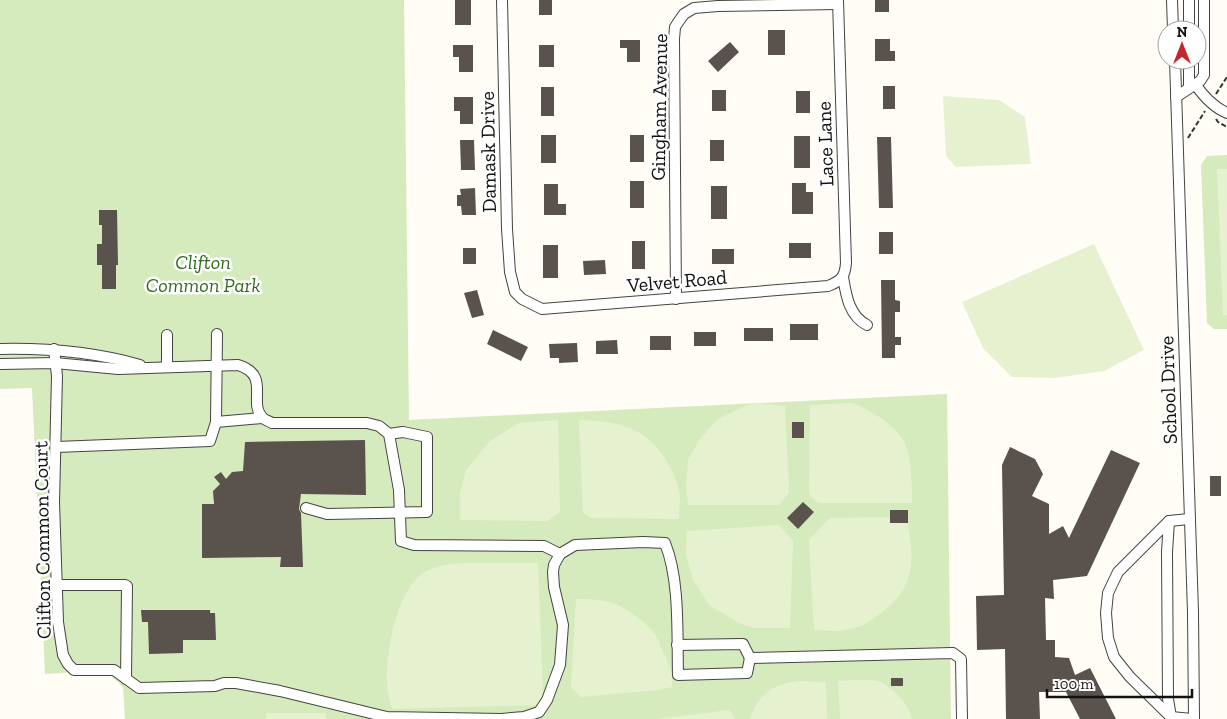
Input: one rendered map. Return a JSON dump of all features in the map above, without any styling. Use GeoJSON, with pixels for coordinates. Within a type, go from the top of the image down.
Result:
{"type":"FeatureCollection","features":[{"type":"Feature","properties":{"kind":"street","name":"Damask Drive"},"geometry":{"type":"LineString","coordinates":[[502,0],[509,264],[515,292],[522,300]]}},
{"type":"Feature","properties":{"kind":"street"},"geometry":{"type":"LineString","coordinates":[[1172,0],[1173,20]]}},
{"type":"Feature","properties":{"kind":"street"},"geometry":{"type":"LineString","coordinates":[[1189,0],[1189,20]]}},
{"type":"Feature","properties":{"kind":"street"},"geometry":{"type":"LineString","coordinates":[[1176,97],[1200,81],[1204,75],[1204,0]]}},
{"type":"Feature","properties":{"kind":"street","name":"Lace Lane"},"geometry":{"type":"LineString","coordinates":[[838,2],[846,263],[840,280],[853,311],[860,321],[868,325]]}},
{"type":"Feature","properties":{"kind":"street","name":"Gingham Avenue"},"geometry":{"type":"LineString","coordinates":[[676,299],[675,27],[684,14],[694,8],[838,2]]}},
{"type":"Feature","properties":{"kind":"street","name":"School Drive"},"geometry":{"type":"LineString","coordinates":[[1175,70],[1193,612],[1193,719]]}},
{"type":"Feature","properties":{"kind":"street"},"geometry":{"type":"LineString","coordinates":[[1190,70],[1192,86],[1219,110],[1227,113]]}},
{"type":"Feature","properties":{"kind":"street","name":"Velvet Road"},"geometry":{"type":"LineString","coordinates":[[522,300],[542,309],[828,286],[840,280]]}},
{"type":"Feature","properties":{"kind":"street"},"geometry":{"type":"LineString","coordinates":[[56,447],[210,441],[216,422],[217,334]]}},
{"type":"Feature","properties":{"kind":"street"},"geometry":{"type":"LineString","coordinates":[[167,335],[167,367]]}},
{"type":"Feature","properties":{"kind":"street"},"geometry":{"type":"LineString","coordinates":[[0,349],[70,350],[123,360],[148,367]]}},
{"type":"Feature","properties":{"kind":"street","name":"Clifton Common Court"},"geometry":{"type":"LineString","coordinates":[[54,349],[56,376],[54,502],[58,622],[63,655],[74,670],[114,670],[139,688],[215,686],[224,683],[236,683],[280,691],[387,716],[501,719],[524,717],[539,712],[547,700],[560,665],[563,625],[554,587],[553,572],[554,565],[560,554]]}},
{"type":"Feature","properties":{"kind":"street"},"geometry":{"type":"LineString","coordinates":[[0,364],[54,363],[118,369],[238,365],[248,368],[254,375],[257,384],[258,411],[262,418]]}},
{"type":"Feature","properties":{"kind":"street"},"geometry":{"type":"LineString","coordinates":[[216,422],[262,418],[272,423],[367,423],[379,426],[390,434],[403,432],[427,437],[427,512],[327,514],[306,508]]}},
{"type":"Feature","properties":{"kind":"street"},"geometry":{"type":"LineString","coordinates":[[390,434],[399,490],[401,542],[414,545],[544,546],[560,554],[575,545],[665,543],[672,558],[674,576],[678,675],[747,673],[750,658],[743,644],[677,645]]}},
{"type":"Feature","properties":{"kind":"street"},"geometry":{"type":"LineString","coordinates":[[1189,519],[1169,522],[1118,572],[1108,593],[1106,613],[1108,638],[1114,657],[1171,717],[1193,719]]}},
{"type":"Feature","properties":{"kind":"street"},"geometry":{"type":"LineString","coordinates":[[1169,522],[1167,552],[1168,699],[1171,717]]}},
{"type":"Feature","properties":{"kind":"street"},"geometry":{"type":"LineString","coordinates":[[58,584],[125,584],[127,586],[126,679]]}},
{"type":"Feature","properties":{"kind":"street"},"geometry":{"type":"LineString","coordinates":[[750,658],[954,653],[961,659],[962,719]]}},
{"type":"Feature","properties":{"kind":"green space","name":"Clifton Common Park"},"geometry":{"type":"Polygon","coordinates":[[[0,0],[404,0],[409,420],[947,394],[951,719],[125,719],[123,687],[105,670],[45,674],[32,388],[0,389],[0,0]]]}},
{"type":"Feature","properties":{"kind":"green space"},"geometry":{"type":"Polygon","coordinates":[[[943,96],[999,100],[1025,117],[1031,164],[956,167],[946,156],[943,96]]]}},
{"type":"Feature","properties":{"kind":"green space"},"geometry":{"type":"Polygon","coordinates":[[[1227,155],[1227,329],[1214,329],[1207,323],[1201,165],[1207,156],[1227,155]]]}},
{"type":"Feature","properties":{"kind":"green space"},"geometry":{"type":"Polygon","coordinates":[[[1217,169],[1227,169],[1227,315],[1223,316],[1217,169]]]}},
{"type":"Feature","properties":{"kind":"green space"},"geometry":{"type":"Polygon","coordinates":[[[1094,244],[1144,350],[1104,371],[1055,378],[1012,377],[983,348],[962,302],[1094,244]]]}},
{"type":"Feature","properties":{"kind":"green space"},"geometry":{"type":"Polygon","coordinates":[[[752,403],[785,406],[789,492],[779,505],[688,505],[686,488],[688,460],[700,439],[718,419],[752,403]]]}},
{"type":"Feature","properties":{"kind":"green space"},"geometry":{"type":"Polygon","coordinates":[[[852,403],[880,417],[902,438],[910,460],[912,503],[818,503],[809,494],[810,405],[852,403]]]}},
{"type":"Feature","properties":{"kind":"green space"},"geometry":{"type":"Polygon","coordinates":[[[558,420],[560,512],[547,521],[460,520],[460,494],[466,470],[490,441],[519,423],[558,420]]]}},
{"type":"Feature","properties":{"kind":"green space"},"geometry":{"type":"Polygon","coordinates":[[[579,420],[621,425],[643,435],[653,443],[670,467],[677,482],[680,498],[679,519],[592,518],[583,513],[579,420]]]}},
{"type":"Feature","properties":{"kind":"green space"},"geometry":{"type":"Polygon","coordinates":[[[906,517],[911,545],[911,558],[907,582],[901,593],[880,614],[860,626],[841,631],[814,630],[809,540],[830,518],[906,517]]]}},
{"type":"Feature","properties":{"kind":"green space"},"geometry":{"type":"Polygon","coordinates":[[[779,525],[793,541],[790,628],[753,628],[710,606],[693,580],[686,555],[687,531],[779,525]]]}},
{"type":"Feature","properties":{"kind":"green space"},"geometry":{"type":"Polygon","coordinates":[[[464,563],[538,563],[543,698],[536,705],[392,709],[387,686],[388,655],[399,608],[414,582],[423,573],[443,565],[464,563]]]}},
{"type":"Feature","properties":{"kind":"green space"},"geometry":{"type":"Polygon","coordinates":[[[576,599],[601,600],[616,604],[648,626],[657,638],[669,664],[672,687],[659,690],[581,697],[571,688],[576,599]]]}},
{"type":"Feature","properties":{"kind":"green space"},"geometry":{"type":"Polygon","coordinates":[[[875,680],[883,683],[904,702],[912,719],[840,719],[838,681],[875,680]]]}},
{"type":"Feature","properties":{"kind":"green space"},"geometry":{"type":"Polygon","coordinates":[[[790,682],[826,682],[827,719],[750,719],[757,703],[768,692],[790,682]]]}},
{"type":"Feature","properties":{"kind":"green space"},"geometry":{"type":"Polygon","coordinates":[[[730,710],[735,719],[656,719],[730,710]]]}},
{"type":"Feature","properties":{"kind":"green space"},"geometry":{"type":"Polygon","coordinates":[[[266,713],[326,713],[326,719],[266,719],[266,713]]]}},
{"type":"Feature","properties":{"kind":"building"},"geometry":{"type":"Polygon","coordinates":[[[455,0],[471,0],[471,25],[455,25],[455,0]]]}},
{"type":"Feature","properties":{"kind":"building"},"geometry":{"type":"Polygon","coordinates":[[[539,0],[552,0],[552,15],[539,15],[539,0]]]}},
{"type":"Feature","properties":{"kind":"building"},"geometry":{"type":"Polygon","coordinates":[[[875,0],[889,0],[889,12],[875,12],[875,0]]]}},
{"type":"Feature","properties":{"kind":"building"},"geometry":{"type":"Polygon","coordinates":[[[768,30],[785,30],[785,55],[768,55],[768,30]]]}},
{"type":"Feature","properties":{"kind":"building"},"geometry":{"type":"Polygon","coordinates":[[[875,39],[890,39],[890,51],[895,51],[895,61],[875,61],[875,39]]]}},
{"type":"Feature","properties":{"kind":"building"},"geometry":{"type":"Polygon","coordinates":[[[620,40],[640,40],[640,62],[627,62],[627,48],[620,48],[620,40]]]}},
{"type":"Feature","properties":{"kind":"building"},"geometry":{"type":"Polygon","coordinates":[[[730,42],[739,52],[718,72],[708,61],[730,42]]]}},
{"type":"Feature","properties":{"kind":"building"},"geometry":{"type":"Polygon","coordinates":[[[453,45],[473,45],[473,72],[459,72],[459,57],[453,57],[453,45]]]}},
{"type":"Feature","properties":{"kind":"building"},"geometry":{"type":"Polygon","coordinates":[[[539,45],[554,45],[554,67],[539,67],[539,45]]]}},
{"type":"Feature","properties":{"kind":"building"},"geometry":{"type":"Polygon","coordinates":[[[883,86],[895,86],[895,109],[883,109],[883,86]]]}},
{"type":"Feature","properties":{"kind":"building"},"geometry":{"type":"Polygon","coordinates":[[[541,87],[554,87],[554,116],[541,116],[541,87]]]}},
{"type":"Feature","properties":{"kind":"building"},"geometry":{"type":"Polygon","coordinates":[[[712,90],[726,90],[726,111],[712,111],[712,90]]]}},
{"type":"Feature","properties":{"kind":"building"},"geometry":{"type":"Polygon","coordinates":[[[796,91],[810,91],[810,113],[796,113],[796,91]]]}},
{"type":"Feature","properties":{"kind":"building"},"geometry":{"type":"Polygon","coordinates":[[[454,97],[473,97],[473,124],[460,124],[460,111],[454,111],[454,97]]]}},
{"type":"Feature","properties":{"kind":"building"},"geometry":{"type":"Polygon","coordinates":[[[541,135],[556,135],[556,163],[541,163],[541,135]]]}},
{"type":"Feature","properties":{"kind":"building"},"geometry":{"type":"Polygon","coordinates":[[[630,135],[644,135],[644,162],[630,162],[630,135]]]}},
{"type":"Feature","properties":{"kind":"building"},"geometry":{"type":"Polygon","coordinates":[[[794,136],[810,136],[810,168],[794,168],[794,136]]]}},
{"type":"Feature","properties":{"kind":"building"},"geometry":{"type":"Polygon","coordinates":[[[877,137],[891,137],[893,208],[879,208],[877,137]]]}},
{"type":"Feature","properties":{"kind":"building"},"geometry":{"type":"Polygon","coordinates":[[[460,140],[474,140],[475,170],[461,170],[460,140]]]}},
{"type":"Feature","properties":{"kind":"building"},"geometry":{"type":"Polygon","coordinates":[[[710,140],[724,140],[724,161],[710,161],[710,140]]]}},
{"type":"Feature","properties":{"kind":"building"},"geometry":{"type":"Polygon","coordinates":[[[630,181],[644,181],[644,208],[630,208],[630,181]]]}},
{"type":"Feature","properties":{"kind":"building"},"geometry":{"type":"Polygon","coordinates":[[[792,183],[806,183],[806,192],[813,192],[813,214],[792,214],[792,183]]]}},
{"type":"Feature","properties":{"kind":"building"},"geometry":{"type":"Polygon","coordinates":[[[544,184],[558,184],[558,204],[566,204],[566,215],[544,215],[544,184]]]}},
{"type":"Feature","properties":{"kind":"building"},"geometry":{"type":"Polygon","coordinates":[[[711,186],[727,186],[727,219],[711,219],[711,186]]]}},
{"type":"Feature","properties":{"kind":"building"},"geometry":{"type":"Polygon","coordinates":[[[475,188],[476,215],[462,215],[461,206],[457,206],[457,195],[461,195],[460,189],[475,188]]]}},
{"type":"Feature","properties":{"kind":"building"},"geometry":{"type":"Polygon","coordinates":[[[99,210],[117,210],[118,265],[116,265],[116,289],[102,289],[102,265],[97,265],[97,244],[102,244],[102,225],[99,225],[99,210]]]}},
{"type":"Feature","properties":{"kind":"building"},"geometry":{"type":"Polygon","coordinates":[[[879,232],[893,232],[893,254],[879,254],[879,232]]]}},
{"type":"Feature","properties":{"kind":"building"},"geometry":{"type":"Polygon","coordinates":[[[632,241],[645,241],[645,269],[632,269],[632,241]]]}},
{"type":"Feature","properties":{"kind":"building"},"geometry":{"type":"Polygon","coordinates":[[[789,243],[811,243],[811,258],[789,258],[789,243]]]}},
{"type":"Feature","properties":{"kind":"building"},"geometry":{"type":"Polygon","coordinates":[[[543,245],[558,245],[558,278],[543,278],[543,245]]]}},
{"type":"Feature","properties":{"kind":"building"},"geometry":{"type":"Polygon","coordinates":[[[463,248],[476,248],[476,264],[463,264],[463,248]]]}},
{"type":"Feature","properties":{"kind":"building"},"geometry":{"type":"Polygon","coordinates":[[[712,249],[734,249],[734,264],[712,264],[712,249]]]}},
{"type":"Feature","properties":{"kind":"building"},"geometry":{"type":"Polygon","coordinates":[[[605,260],[606,274],[584,275],[583,261],[605,260]]]}},
{"type":"Feature","properties":{"kind":"building"},"geometry":{"type":"Polygon","coordinates":[[[881,280],[895,280],[895,300],[900,301],[900,312],[895,312],[895,337],[901,337],[901,345],[895,345],[895,358],[882,358],[881,280]]]}},
{"type":"Feature","properties":{"kind":"building"},"geometry":{"type":"Polygon","coordinates":[[[477,290],[484,315],[472,318],[464,293],[477,290]]]}},
{"type":"Feature","properties":{"kind":"building"},"geometry":{"type":"Polygon","coordinates":[[[790,324],[818,324],[818,340],[790,340],[790,324]]]}},
{"type":"Feature","properties":{"kind":"building"},"geometry":{"type":"Polygon","coordinates":[[[744,328],[773,328],[773,341],[744,341],[744,328]]]}},
{"type":"Feature","properties":{"kind":"building"},"geometry":{"type":"Polygon","coordinates":[[[493,330],[528,347],[521,361],[487,344],[493,330]]]}},
{"type":"Feature","properties":{"kind":"building"},"geometry":{"type":"Polygon","coordinates":[[[694,332],[716,332],[716,346],[694,346],[694,332]]]}},
{"type":"Feature","properties":{"kind":"building"},"geometry":{"type":"Polygon","coordinates":[[[650,336],[671,336],[671,350],[650,350],[650,336]]]}},
{"type":"Feature","properties":{"kind":"building"},"geometry":{"type":"Polygon","coordinates":[[[617,340],[618,354],[596,354],[596,341],[617,340]]]}},
{"type":"Feature","properties":{"kind":"building"},"geometry":{"type":"Polygon","coordinates":[[[577,343],[578,362],[559,363],[559,358],[550,358],[549,344],[577,343]]]}},
{"type":"Feature","properties":{"kind":"building"},"geometry":{"type":"Polygon","coordinates":[[[792,422],[804,422],[804,438],[792,438],[792,422]]]}},
{"type":"Feature","properties":{"kind":"building"},"geometry":{"type":"Polygon","coordinates":[[[365,440],[366,495],[301,494],[299,509],[301,513],[303,567],[280,567],[281,557],[202,558],[202,504],[214,504],[213,491],[220,484],[214,477],[221,472],[226,479],[232,472],[243,471],[245,442],[365,440]]]}},
{"type":"Feature","properties":{"kind":"building"},"geometry":{"type":"Polygon","coordinates":[[[1010,447],[1035,459],[1043,474],[1032,496],[1049,504],[1049,534],[1063,526],[1069,538],[1111,450],[1140,463],[1087,576],[1053,580],[1054,599],[1045,598],[1046,640],[1055,640],[1055,657],[1069,658],[1075,675],[1090,668],[1116,719],[1080,719],[1066,692],[1039,692],[1040,719],[1006,719],[1005,649],[977,650],[976,596],[1004,595],[1002,465],[1010,447]]]}},
{"type":"Feature","properties":{"kind":"building"},"geometry":{"type":"Polygon","coordinates":[[[1210,476],[1221,476],[1221,496],[1210,496],[1210,476]]]}},
{"type":"Feature","properties":{"kind":"building"},"geometry":{"type":"Polygon","coordinates":[[[803,502],[814,512],[798,529],[787,518],[803,502]]]}},
{"type":"Feature","properties":{"kind":"building"},"geometry":{"type":"Polygon","coordinates":[[[890,510],[908,510],[908,523],[890,523],[890,510]]]}},
{"type":"Feature","properties":{"kind":"building"},"geometry":{"type":"Polygon","coordinates":[[[141,610],[210,610],[210,613],[215,613],[216,640],[183,640],[183,653],[149,654],[148,622],[142,622],[141,610]]]}},
{"type":"Feature","properties":{"kind":"building"},"geometry":{"type":"Polygon","coordinates":[[[891,678],[903,678],[903,686],[891,686],[891,678]]]}}]}
